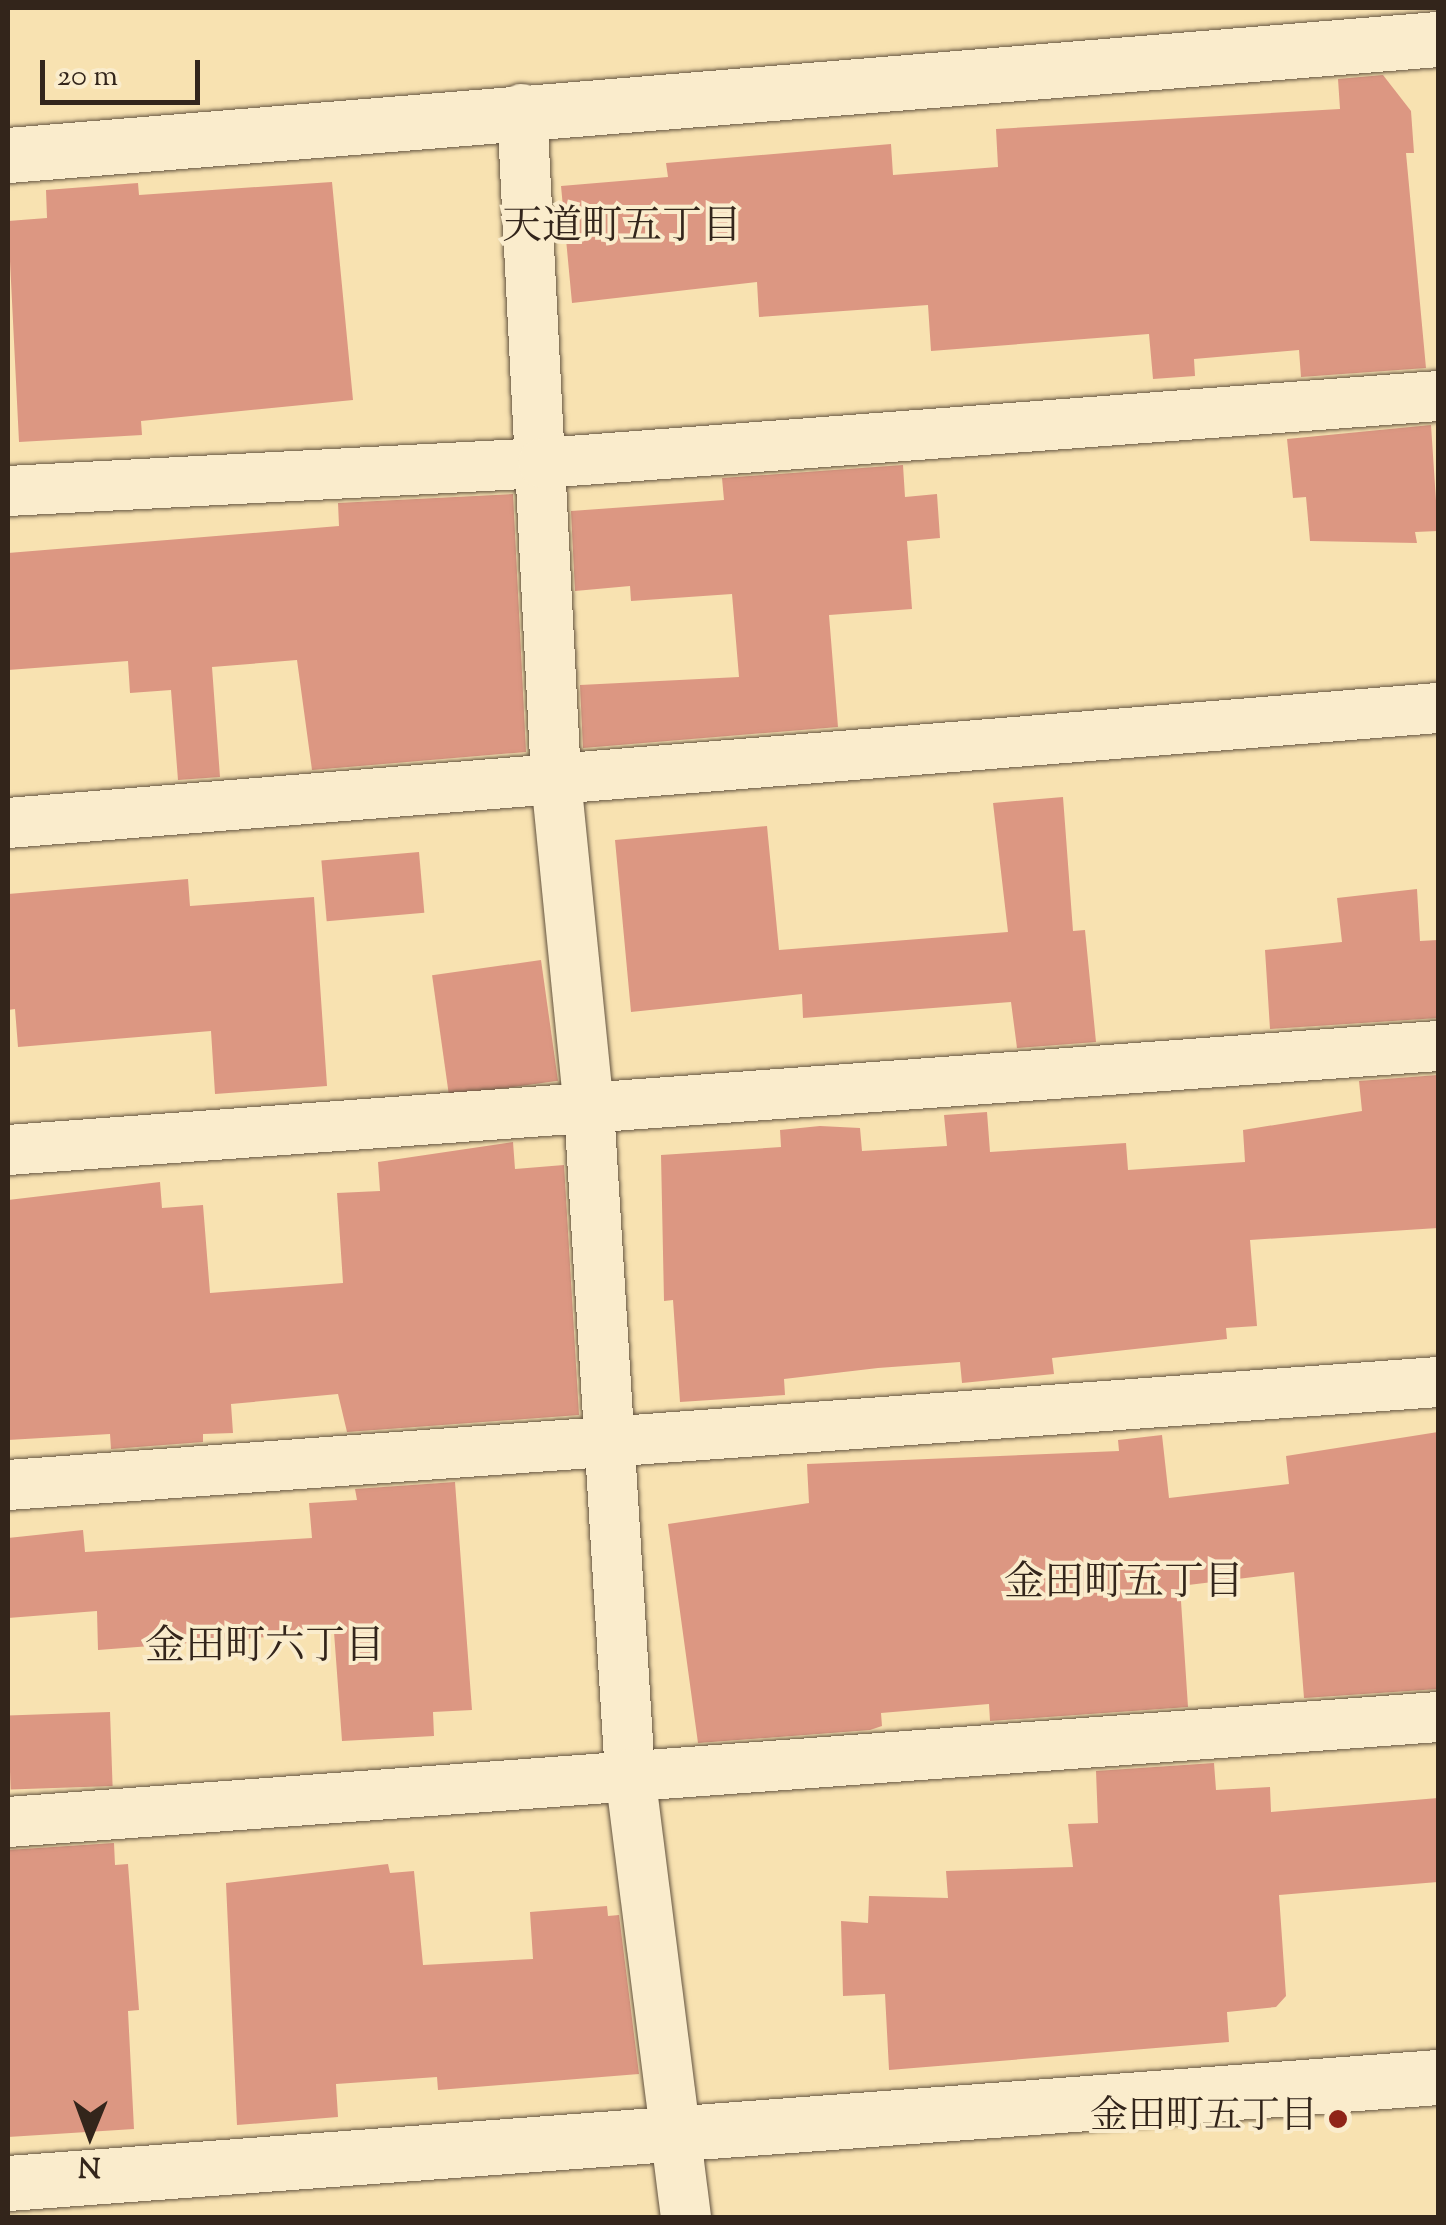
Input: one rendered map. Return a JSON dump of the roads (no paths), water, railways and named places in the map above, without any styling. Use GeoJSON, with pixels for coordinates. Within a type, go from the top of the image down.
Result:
{"type":"FeatureCollection","features":[{"type":"Feature","properties":{"kind":"street"},"geometry":{"type":"LineString","coordinates":[[8,154],[522,109],[1438,39]]}},
{"type":"Feature","properties":{"kind":"street"},"geometry":{"type":"LineString","coordinates":[[522,109],[544,463],[556,779],[589,1108],[630,1774],[670,2134],[686,2218]]}},
{"type":"Feature","properties":{"kind":"street"},"geometry":{"type":"LineString","coordinates":[[8,491],[544,463],[1438,396]]}},
{"type":"Feature","properties":{"kind":"street"},"geometry":{"type":"LineString","coordinates":[[8,822],[1438,708]]}},
{"type":"Feature","properties":{"kind":"street"},"geometry":{"type":"LineString","coordinates":[[8,1150],[1438,1046]]}},
{"type":"Feature","properties":{"kind":"street"},"geometry":{"type":"LineString","coordinates":[[8,1486],[608,1446],[1438,1382]]}},
{"type":"Feature","properties":{"kind":"street"},"geometry":{"type":"LineString","coordinates":[[8,1822],[1438,1717]]}},
{"type":"Feature","properties":{"kind":"street"},"geometry":{"type":"LineString","coordinates":[[8,2184],[1438,2077]]}},
{"type":"Feature","properties":{"kind":"place","name":"金田町五丁目"},"geometry":{"type":"Point","coordinates":[1338,2119]}},
{"type":"Feature","properties":{"kind":"district","name":"天道町五丁目"},"geometry":{"type":"Point","coordinates":[622,229]}},
{"type":"Feature","properties":{"kind":"district","name":"金田町五丁目"},"geometry":{"type":"Point","coordinates":[1124,1585]}},
{"type":"Feature","properties":{"kind":"district","name":"金田町六丁目"},"geometry":{"type":"Point","coordinates":[265,1649]}}]}
